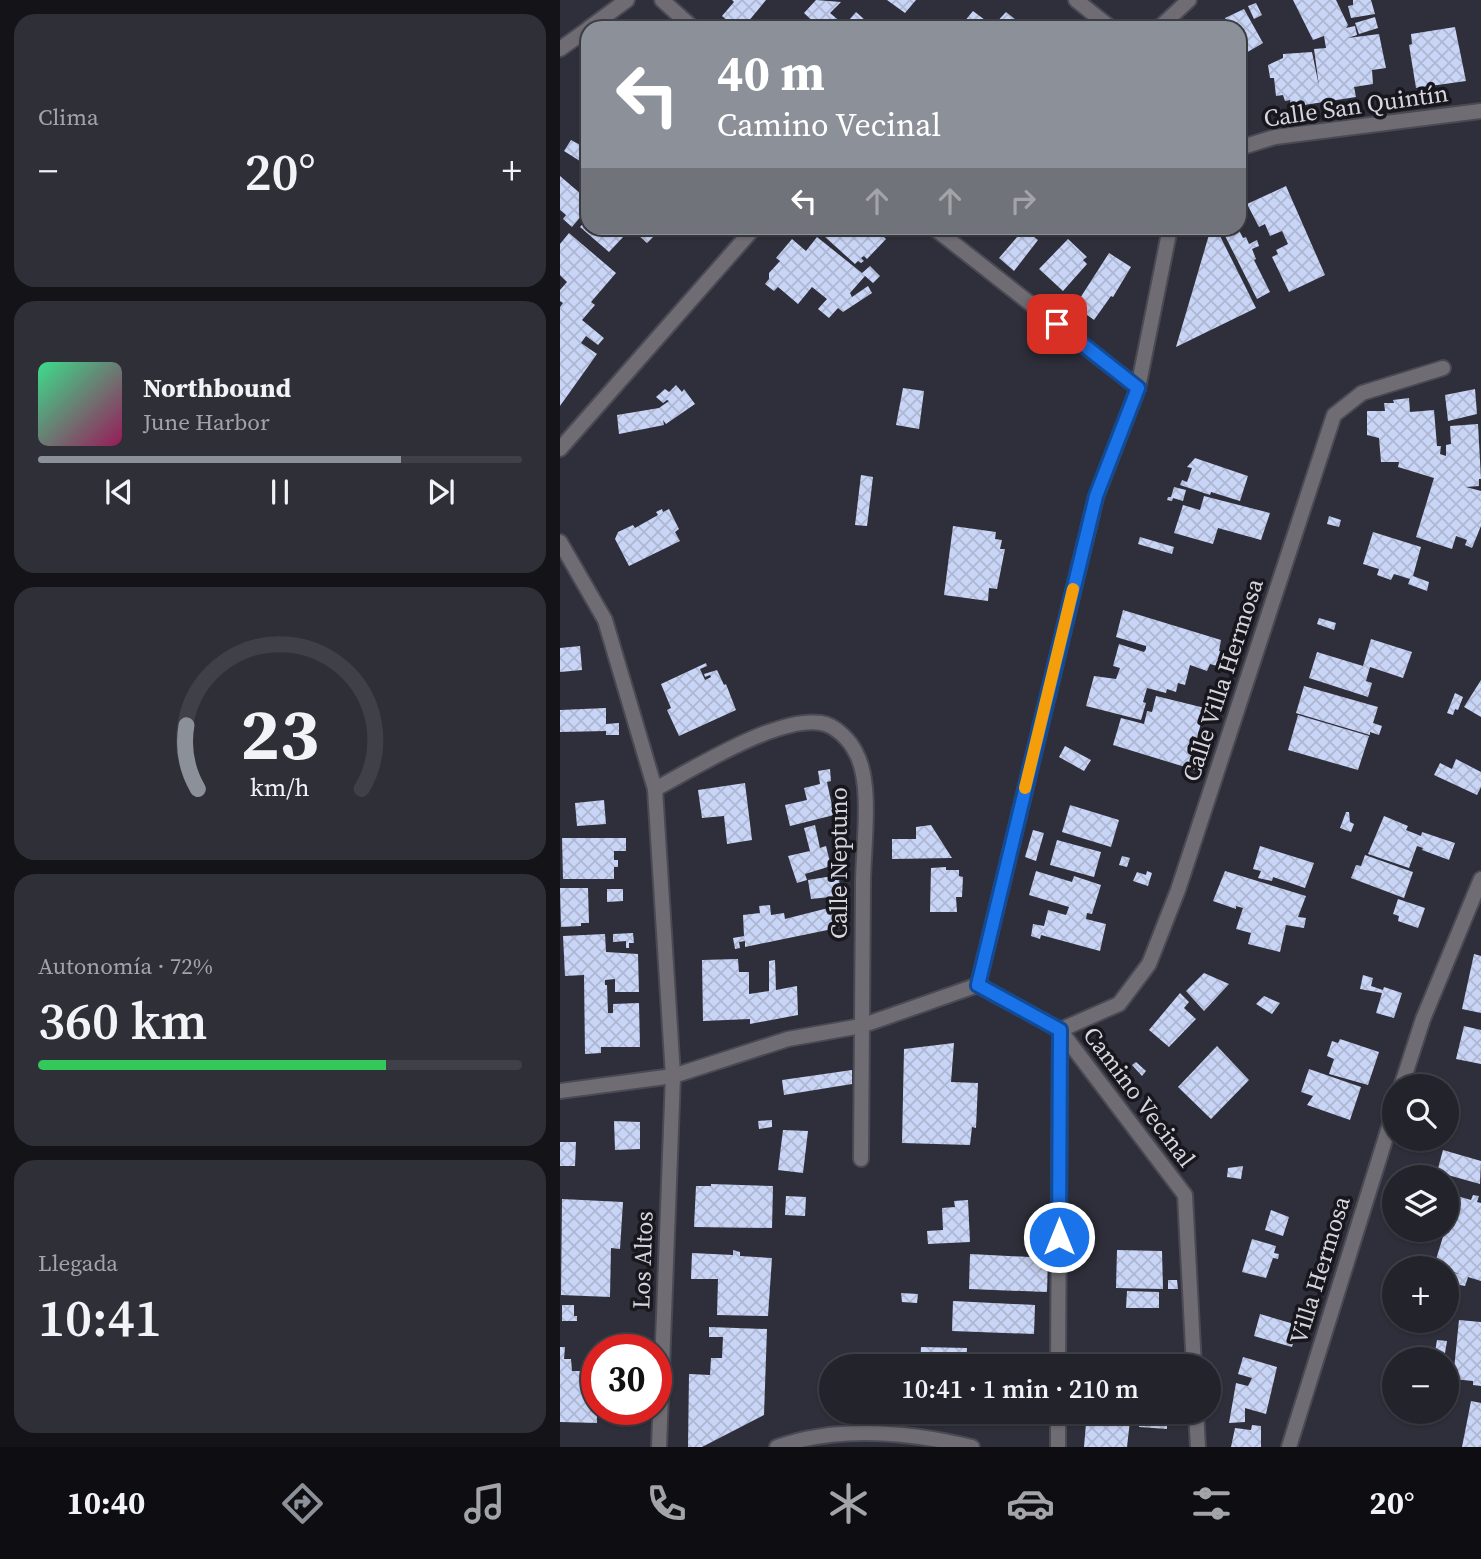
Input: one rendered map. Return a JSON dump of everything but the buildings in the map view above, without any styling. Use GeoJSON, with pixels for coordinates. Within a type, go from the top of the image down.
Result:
{"type":"FeatureCollection","features":[{"type":"Feature","properties":{"kind":"street"},"geometry":{"type":"LineString","coordinates":[[598,21],[627,0]]}},
{"type":"Feature","properties":{"kind":"street"},"geometry":{"type":"LineString","coordinates":[[662,0],[685,21]]}},
{"type":"Feature","properties":{"kind":"street"},"geometry":{"type":"LineString","coordinates":[[1076,0],[1102,21]]}},
{"type":"Feature","properties":{"kind":"street"},"geometry":{"type":"LineString","coordinates":[[1166,21],[1189,0]]}},
{"type":"Feature","properties":{"kind":"street"},"geometry":{"type":"LineString","coordinates":[[560,49],[581,33]]}},
{"type":"Feature","properties":{"kind":"street","name":"Calle San Quintín"},"geometry":{"type":"LineString","coordinates":[[1246,146],[1275,137],[1481,111]]}},
{"type":"Feature","properties":{"kind":"street"},"geometry":{"type":"LineString","coordinates":[[560,449],[748,235]]}},
{"type":"Feature","properties":{"kind":"street"},"geometry":{"type":"LineString","coordinates":[[943,235],[1138,388]]}},
{"type":"Feature","properties":{"kind":"street"},"geometry":{"type":"LineString","coordinates":[[560,1091],[673,1076],[788,1039],[861,1026],[978,985],[1096,496],[1138,388],[1169,235]]}},
{"type":"Feature","properties":{"kind":"street","name":"Calle Villa Hermosa"},"geometry":{"type":"LineString","coordinates":[[1060,1030],[1119,1004],[1149,964],[1178,890],[1334,415],[1362,393],[1443,368]]}},
{"type":"Feature","properties":{"kind":"street"},"geometry":{"type":"LineString","coordinates":[[560,542],[605,620],[655,789],[673,1076]]}},
{"type":"Feature","properties":{"kind":"street","name":"Calle Neptuno"},"geometry":{"type":"LineString","coordinates":[[655,789],[771,731],[798,723],[823,723],[843,735],[857,754],[866,794],[861,1159]]}},
{"type":"Feature","properties":{"kind":"street"},"geometry":{"type":"LineString","coordinates":[[1405,1074],[1423,1019],[1481,878]]}},
{"type":"Feature","properties":{"kind":"street","name":"Camino Vecinal"},"geometry":{"type":"LineString","coordinates":[[978,985],[1060,1030],[1185,1195],[1193,1354]]}},
{"type":"Feature","properties":{"kind":"street"},"geometry":{"type":"LineString","coordinates":[[1058,1354],[1060,1030]]}},
{"type":"Feature","properties":{"kind":"street","name":"Los Altos"},"geometry":{"type":"LineString","coordinates":[[659,1447],[673,1076]]}},
{"type":"Feature","properties":{"kind":"street","name":"Villa Hermosa"},"geometry":{"type":"LineString","coordinates":[[1289,1447],[1382,1150]]}},
{"type":"Feature","properties":{"kind":"street"},"geometry":{"type":"LineString","coordinates":[[1058,1424],[1058,1447]]}},
{"type":"Feature","properties":{"kind":"street"},"geometry":{"type":"LineString","coordinates":[[1197,1424],[1198,1447]]}},
{"type":"Feature","properties":{"kind":"street"},"geometry":{"type":"LineString","coordinates":[[777,1447],[793,1441],[852,1433],[932,1437],[972,1447]]}},
{"type":"Feature","properties":{"kind":"slow traffic"},"geometry":{"type":"LineString","coordinates":[[1025,788],[1073,589]]}},
{"type":"Feature","properties":{"kind":"route"},"geometry":{"type":"LineString","coordinates":[[1057,324],[1138,388],[1096,496],[978,985],[1060,1030],[1059,1237]]}}]}
